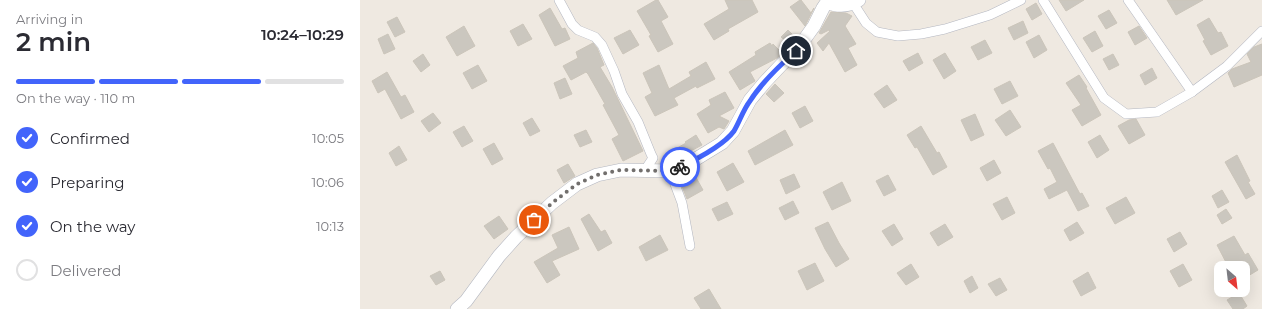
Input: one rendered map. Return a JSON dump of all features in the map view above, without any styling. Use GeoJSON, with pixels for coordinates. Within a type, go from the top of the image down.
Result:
{"type":"FeatureCollection","features":[{"type":"Feature","properties":{"kind":"main road"},"geometry":{"type":"LineString","coordinates":[[457,309],[466,301],[499,256],[516,237],[552,203],[577,184],[597,175],[621,170],[670,171],[691,162],[722,143],[733,131],[750,100],[764,82],[796,51],[814,26],[826,1],[837,5],[845,5],[856,2]]}},
{"type":"Feature","properties":{"kind":"street"},"geometry":{"type":"LineString","coordinates":[[559,0],[572,24],[578,30],[595,37],[602,45],[622,94],[638,122],[653,158],[645,170]]}},
{"type":"Feature","properties":{"kind":"street"},"geometry":{"type":"LineString","coordinates":[[856,2],[866,23],[877,32],[898,36],[921,34],[945,29],[990,15],[1021,0]]}},
{"type":"Feature","properties":{"kind":"street"},"geometry":{"type":"LineString","coordinates":[[1043,0],[1104,98],[1126,114],[1157,112],[1192,92],[1227,66],[1262,30]]}},
{"type":"Feature","properties":{"kind":"street"},"geometry":{"type":"LineString","coordinates":[[1128,0],[1192,92]]}},
{"type":"Feature","properties":{"kind":"street"},"geometry":{"type":"LineString","coordinates":[[670,171],[682,203],[690,246]]}},
{"type":"Feature","properties":{"kind":"building"},"geometry":{"type":"Polygon","coordinates":[[[658,0],[668,17],[661,21],[673,44],[658,52],[649,36],[651,35],[637,11],[658,0]]]}},
{"type":"Feature","properties":{"kind":"building"},"geometry":{"type":"Polygon","coordinates":[[[725,0],[752,0],[758,12],[728,29],[729,31],[714,40],[704,24],[729,9],[725,0]]]}},
{"type":"Feature","properties":{"kind":"building"},"geometry":{"type":"Polygon","coordinates":[[[800,0],[811,13],[814,8],[805,26],[790,7],[800,0]]]}},
{"type":"Feature","properties":{"kind":"building"},"geometry":{"type":"Polygon","coordinates":[[[1059,0],[1084,0],[1066,11],[1059,0]]]}},
{"type":"Feature","properties":{"kind":"building"},"geometry":{"type":"Polygon","coordinates":[[[1167,0],[1203,0],[1176,15],[1167,0]]]}},
{"type":"Feature","properties":{"kind":"building"},"geometry":{"type":"Polygon","coordinates":[[[1036,3],[1042,14],[1032,20],[1026,9],[1036,3]]]}},
{"type":"Feature","properties":{"kind":"building"},"geometry":{"type":"Polygon","coordinates":[[[550,8],[562,29],[565,28],[570,39],[555,46],[539,15],[550,8]]]}},
{"type":"Feature","properties":{"kind":"building"},"geometry":{"type":"Polygon","coordinates":[[[1109,10],[1117,23],[1106,29],[1098,16],[1109,10]]]}},
{"type":"Feature","properties":{"kind":"building"},"geometry":{"type":"Polygon","coordinates":[[[831,12],[846,13],[852,16],[845,26],[856,44],[848,48],[857,65],[845,72],[829,43],[823,51],[817,43],[830,31],[829,30],[821,34],[819,33],[831,12]]]}},
{"type":"Feature","properties":{"kind":"building"},"geometry":{"type":"Polygon","coordinates":[[[397,17],[405,32],[395,37],[387,22],[397,17]]]}},
{"type":"Feature","properties":{"kind":"building"},"geometry":{"type":"Polygon","coordinates":[[[1209,18],[1218,33],[1221,32],[1228,46],[1211,55],[1203,41],[1205,40],[1197,25],[1209,18]]]}},
{"type":"Feature","properties":{"kind":"building"},"geometry":{"type":"Polygon","coordinates":[[[1023,21],[1028,33],[1014,40],[1008,28],[1023,21]]]}},
{"type":"Feature","properties":{"kind":"building"},"geometry":{"type":"Polygon","coordinates":[[[523,24],[532,39],[518,46],[510,31],[523,24]]]}},
{"type":"Feature","properties":{"kind":"building"},"geometry":{"type":"Polygon","coordinates":[[[464,26],[475,46],[457,56],[446,37],[464,26]]]}},
{"type":"Feature","properties":{"kind":"building"},"geometry":{"type":"Polygon","coordinates":[[[1139,26],[1147,38],[1135,45],[1128,32],[1139,26]]]}},
{"type":"Feature","properties":{"kind":"building"},"geometry":{"type":"Polygon","coordinates":[[[630,30],[639,45],[623,54],[614,38],[630,30]]]}},
{"type":"Feature","properties":{"kind":"building"},"geometry":{"type":"Polygon","coordinates":[[[788,30],[796,38],[791,45],[781,37],[788,30]]]}},
{"type":"Feature","properties":{"kind":"building"},"geometry":{"type":"Polygon","coordinates":[[[1095,31],[1103,46],[1092,52],[1083,38],[1095,31]]]}},
{"type":"Feature","properties":{"kind":"building"},"geometry":{"type":"Polygon","coordinates":[[[388,34],[395,49],[384,54],[378,39],[388,34]]]}},
{"type":"Feature","properties":{"kind":"building"},"geometry":{"type":"Polygon","coordinates":[[[1039,35],[1047,50],[1034,58],[1026,42],[1039,35]]]}},
{"type":"Feature","properties":{"kind":"building"},"geometry":{"type":"Polygon","coordinates":[[[985,40],[992,53],[978,60],[971,47],[985,40]]]}},
{"type":"Feature","properties":{"kind":"building"},"geometry":{"type":"Polygon","coordinates":[[[593,43],[597,48],[604,65],[600,67],[612,87],[643,151],[623,161],[612,139],[619,135],[603,105],[605,104],[588,74],[586,72],[571,80],[563,66],[578,58],[576,52],[593,43]]]}},
{"type":"Feature","properties":{"kind":"building"},"geometry":{"type":"Polygon","coordinates":[[[770,43],[782,53],[777,58],[750,72],[755,81],[740,90],[729,72],[756,55],[755,52],[770,43]]]}},
{"type":"Feature","properties":{"kind":"building"},"geometry":{"type":"Polygon","coordinates":[[[1262,44],[1262,75],[1234,87],[1228,73],[1232,69],[1251,62],[1247,54],[1254,47],[1262,44]]]}},
{"type":"Feature","properties":{"kind":"building"},"geometry":{"type":"Polygon","coordinates":[[[918,53],[923,63],[909,71],[903,61],[918,53]]]}},
{"type":"Feature","properties":{"kind":"building"},"geometry":{"type":"Polygon","coordinates":[[[945,53],[956,71],[944,79],[933,60],[945,53]]]}},
{"type":"Feature","properties":{"kind":"building"},"geometry":{"type":"Polygon","coordinates":[[[423,54],[430,65],[421,72],[413,61],[423,54]]]}},
{"type":"Feature","properties":{"kind":"building"},"geometry":{"type":"Polygon","coordinates":[[[1113,54],[1119,65],[1109,70],[1103,59],[1113,54]]]}},
{"type":"Feature","properties":{"kind":"building"},"geometry":{"type":"Polygon","coordinates":[[[706,62],[715,79],[697,88],[696,86],[674,98],[678,105],[655,116],[645,97],[652,93],[643,73],[659,65],[669,89],[691,76],[689,72],[706,62]]]}},
{"type":"Feature","properties":{"kind":"building"},"geometry":{"type":"Polygon","coordinates":[[[478,65],[487,81],[472,89],[463,73],[478,65]]]}},
{"type":"Feature","properties":{"kind":"building"},"geometry":{"type":"Polygon","coordinates":[[[1152,68],[1157,78],[1145,85],[1140,75],[1152,68]]]}},
{"type":"Feature","properties":{"kind":"building"},"geometry":{"type":"Polygon","coordinates":[[[387,72],[401,97],[405,95],[414,112],[401,119],[385,89],[378,93],[372,81],[387,72]]]}},
{"type":"Feature","properties":{"kind":"building"},"geometry":{"type":"Polygon","coordinates":[[[1079,75],[1087,87],[1086,88],[1101,115],[1082,126],[1072,110],[1081,105],[1066,83],[1079,75]]]}},
{"type":"Feature","properties":{"kind":"building"},"geometry":{"type":"Polygon","coordinates":[[[565,78],[572,94],[560,99],[554,83],[565,78]]]}},
{"type":"Feature","properties":{"kind":"building"},"geometry":{"type":"Polygon","coordinates":[[[1010,81],[1018,96],[1002,104],[994,89],[1010,81]]]}},
{"type":"Feature","properties":{"kind":"building"},"geometry":{"type":"Polygon","coordinates":[[[775,84],[784,93],[774,102],[766,94],[775,84]]]}},
{"type":"Feature","properties":{"kind":"building"},"geometry":{"type":"Polygon","coordinates":[[[887,85],[897,100],[884,108],[874,94],[887,85]]]}},
{"type":"Feature","properties":{"kind":"building"},"geometry":{"type":"Polygon","coordinates":[[[725,92],[734,108],[719,116],[729,121],[724,129],[719,127],[708,133],[697,114],[711,105],[709,100],[725,92]]]}},
{"type":"Feature","properties":{"kind":"building"},"geometry":{"type":"Polygon","coordinates":[[[805,106],[813,121],[800,128],[792,113],[805,106]]]}},
{"type":"Feature","properties":{"kind":"building"},"geometry":{"type":"Polygon","coordinates":[[[1010,110],[1021,127],[1006,136],[995,120],[1010,110]]]}},
{"type":"Feature","properties":{"kind":"building"},"geometry":{"type":"Polygon","coordinates":[[[433,113],[441,123],[429,132],[421,121],[433,113]]]}},
{"type":"Feature","properties":{"kind":"building"},"geometry":{"type":"Polygon","coordinates":[[[975,114],[984,135],[971,141],[961,120],[975,114]]]}},
{"type":"Feature","properties":{"kind":"building"},"geometry":{"type":"Polygon","coordinates":[[[532,118],[540,131],[530,136],[523,123],[532,118]]]}},
{"type":"Feature","properties":{"kind":"building"},"geometry":{"type":"Polygon","coordinates":[[[1136,119],[1145,135],[1129,144],[1118,126],[1129,120],[1136,119]]]}},
{"type":"Feature","properties":{"kind":"building"},"geometry":{"type":"Polygon","coordinates":[[[464,126],[473,141],[462,147],[453,132],[464,126]]]}},
{"type":"Feature","properties":{"kind":"building"},"geometry":{"type":"Polygon","coordinates":[[[921,126],[937,153],[939,152],[947,167],[933,175],[917,147],[915,148],[907,135],[921,126]]]}},
{"type":"Feature","properties":{"kind":"building"},"geometry":{"type":"Polygon","coordinates":[[[586,130],[592,142],[580,147],[574,135],[586,130]]]}},
{"type":"Feature","properties":{"kind":"building"},"geometry":{"type":"Polygon","coordinates":[[[785,130],[793,145],[755,165],[748,151],[785,130]]]}},
{"type":"Feature","properties":{"kind":"building"},"geometry":{"type":"Polygon","coordinates":[[[696,135],[702,145],[674,160],[670,152],[686,143],[685,142],[696,135]]]}},
{"type":"Feature","properties":{"kind":"building"},"geometry":{"type":"Polygon","coordinates":[[[1100,135],[1109,150],[1097,158],[1088,142],[1100,135]]]}},
{"type":"Feature","properties":{"kind":"building"},"geometry":{"type":"Polygon","coordinates":[[[494,143],[503,159],[492,165],[483,149],[494,143]]]}},
{"type":"Feature","properties":{"kind":"building"},"geometry":{"type":"Polygon","coordinates":[[[1053,143],[1080,194],[1082,193],[1089,206],[1078,211],[1067,190],[1049,199],[1044,189],[1057,182],[1050,168],[1048,169],[1038,151],[1053,143]]]}},
{"type":"Feature","properties":{"kind":"building"},"geometry":{"type":"Polygon","coordinates":[[[399,146],[407,160],[396,166],[389,153],[399,146]]]}},
{"type":"Feature","properties":{"kind":"building"},"geometry":{"type":"Polygon","coordinates":[[[1237,155],[1250,181],[1248,182],[1255,194],[1246,199],[1225,162],[1237,155]]]}},
{"type":"Feature","properties":{"kind":"building"},"geometry":{"type":"Polygon","coordinates":[[[994,160],[1001,173],[987,181],[980,168],[994,160]]]}},
{"type":"Feature","properties":{"kind":"building"},"geometry":{"type":"Polygon","coordinates":[[[733,163],[744,182],[727,191],[717,172],[733,163]]]}},
{"type":"Feature","properties":{"kind":"building"},"geometry":{"type":"Polygon","coordinates":[[[568,164],[575,176],[564,183],[557,170],[568,164]]]}},
{"type":"Feature","properties":{"kind":"building"},"geometry":{"type":"Polygon","coordinates":[[[694,174],[703,190],[687,199],[680,181],[694,174]]]}},
{"type":"Feature","properties":{"kind":"building"},"geometry":{"type":"Polygon","coordinates":[[[794,174],[800,187],[786,194],[780,180],[794,174]]]}},
{"type":"Feature","properties":{"kind":"building"},"geometry":{"type":"Polygon","coordinates":[[[888,175],[896,190],[884,196],[876,181],[888,175]]]}},
{"type":"Feature","properties":{"kind":"building"},"geometry":{"type":"Polygon","coordinates":[[[842,182],[851,201],[832,210],[823,192],[842,182]]]}},
{"type":"Feature","properties":{"kind":"building"},"geometry":{"type":"Polygon","coordinates":[[[1222,190],[1229,202],[1218,208],[1212,196],[1222,190]]]}},
{"type":"Feature","properties":{"kind":"building"},"geometry":{"type":"Polygon","coordinates":[[[1007,197],[1015,213],[1002,220],[993,204],[1007,197]]]}},
{"type":"Feature","properties":{"kind":"building"},"geometry":{"type":"Polygon","coordinates":[[[1126,197],[1135,213],[1115,224],[1106,208],[1126,197]]]}},
{"type":"Feature","properties":{"kind":"building"},"geometry":{"type":"Polygon","coordinates":[[[793,201],[799,213],[785,220],[779,208],[793,201]]]}},
{"type":"Feature","properties":{"kind":"building"},"geometry":{"type":"Polygon","coordinates":[[[727,202],[733,214],[718,221],[712,209],[727,202]]]}},
{"type":"Feature","properties":{"kind":"building"},"geometry":{"type":"Polygon","coordinates":[[[1226,209],[1232,218],[1222,224],[1217,215],[1226,209]]]}},
{"type":"Feature","properties":{"kind":"building"},"geometry":{"type":"Polygon","coordinates":[[[589,214],[601,232],[605,230],[612,243],[598,251],[581,219],[589,214]]]}},
{"type":"Feature","properties":{"kind":"building"},"geometry":{"type":"Polygon","coordinates":[[[499,216],[508,229],[494,239],[484,226],[499,216]]]}},
{"type":"Feature","properties":{"kind":"building"},"geometry":{"type":"Polygon","coordinates":[[[828,222],[849,259],[836,267],[815,228],[828,222]]]}},
{"type":"Feature","properties":{"kind":"building"},"geometry":{"type":"Polygon","coordinates":[[[1077,222],[1084,233],[1070,241],[1064,230],[1077,222]]]}},
{"type":"Feature","properties":{"kind":"building"},"geometry":{"type":"Polygon","coordinates":[[[894,224],[903,239],[892,246],[882,231],[894,224]]]}},
{"type":"Feature","properties":{"kind":"building"},"geometry":{"type":"Polygon","coordinates":[[[945,224],[953,237],[938,246],[930,233],[945,224]]]}},
{"type":"Feature","properties":{"kind":"building"},"geometry":{"type":"Polygon","coordinates":[[[569,227],[579,249],[552,261],[560,275],[547,283],[534,262],[558,248],[552,235],[569,227]]]}},
{"type":"Feature","properties":{"kind":"building"},"geometry":{"type":"Polygon","coordinates":[[[1180,232],[1187,244],[1174,252],[1167,239],[1180,232]]]}},
{"type":"Feature","properties":{"kind":"building"},"geometry":{"type":"Polygon","coordinates":[[[660,235],[668,250],[646,261],[639,247],[660,235]]]}},
{"type":"Feature","properties":{"kind":"building"},"geometry":{"type":"Polygon","coordinates":[[[1234,236],[1245,255],[1248,253],[1258,270],[1250,275],[1250,261],[1225,261],[1217,245],[1234,236]]]}},
{"type":"Feature","properties":{"kind":"building"},"geometry":{"type":"Polygon","coordinates":[[[815,263],[824,281],[807,290],[798,271],[815,263]]]}},
{"type":"Feature","properties":{"kind":"building"},"geometry":{"type":"Polygon","coordinates":[[[911,264],[919,277],[906,285],[897,273],[911,264]]]}},
{"type":"Feature","properties":{"kind":"building"},"geometry":{"type":"Polygon","coordinates":[[[1183,264],[1192,280],[1179,287],[1170,271],[1183,264]]]}},
{"type":"Feature","properties":{"kind":"building"},"geometry":{"type":"Polygon","coordinates":[[[440,271],[445,280],[436,285],[430,276],[440,271]]]}},
{"type":"Feature","properties":{"kind":"building"},"geometry":{"type":"Polygon","coordinates":[[[1088,272],[1096,288],[1081,296],[1073,281],[1088,272]]]}},
{"type":"Feature","properties":{"kind":"building"},"geometry":{"type":"Polygon","coordinates":[[[972,276],[978,288],[970,293],[964,281],[972,276]]]}},
{"type":"Feature","properties":{"kind":"building"},"geometry":{"type":"Polygon","coordinates":[[[1000,278],[1007,290],[996,296],[988,284],[1000,278]]]}},
{"type":"Feature","properties":{"kind":"building"},"geometry":{"type":"Polygon","coordinates":[[[709,289],[721,309],[701,309],[694,298],[709,289]]]}},
{"type":"Feature","properties":{"kind":"building"},"geometry":{"type":"Polygon","coordinates":[[[1232,297],[1241,297],[1247,306],[1243,309],[1233,309],[1227,300],[1232,297]]]}},
{"type":"Feature","properties":{"kind":"way so far"},"geometry":{"type":"LineString","coordinates":[[534,220],[552,203],[577,184],[597,175],[621,170],[670,171],[680,167]]}},
{"type":"Feature","properties":{"kind":"route"},"geometry":{"type":"LineString","coordinates":[[680,167],[722,143],[733,131],[750,100],[764,82],[796,51]]}}]}
